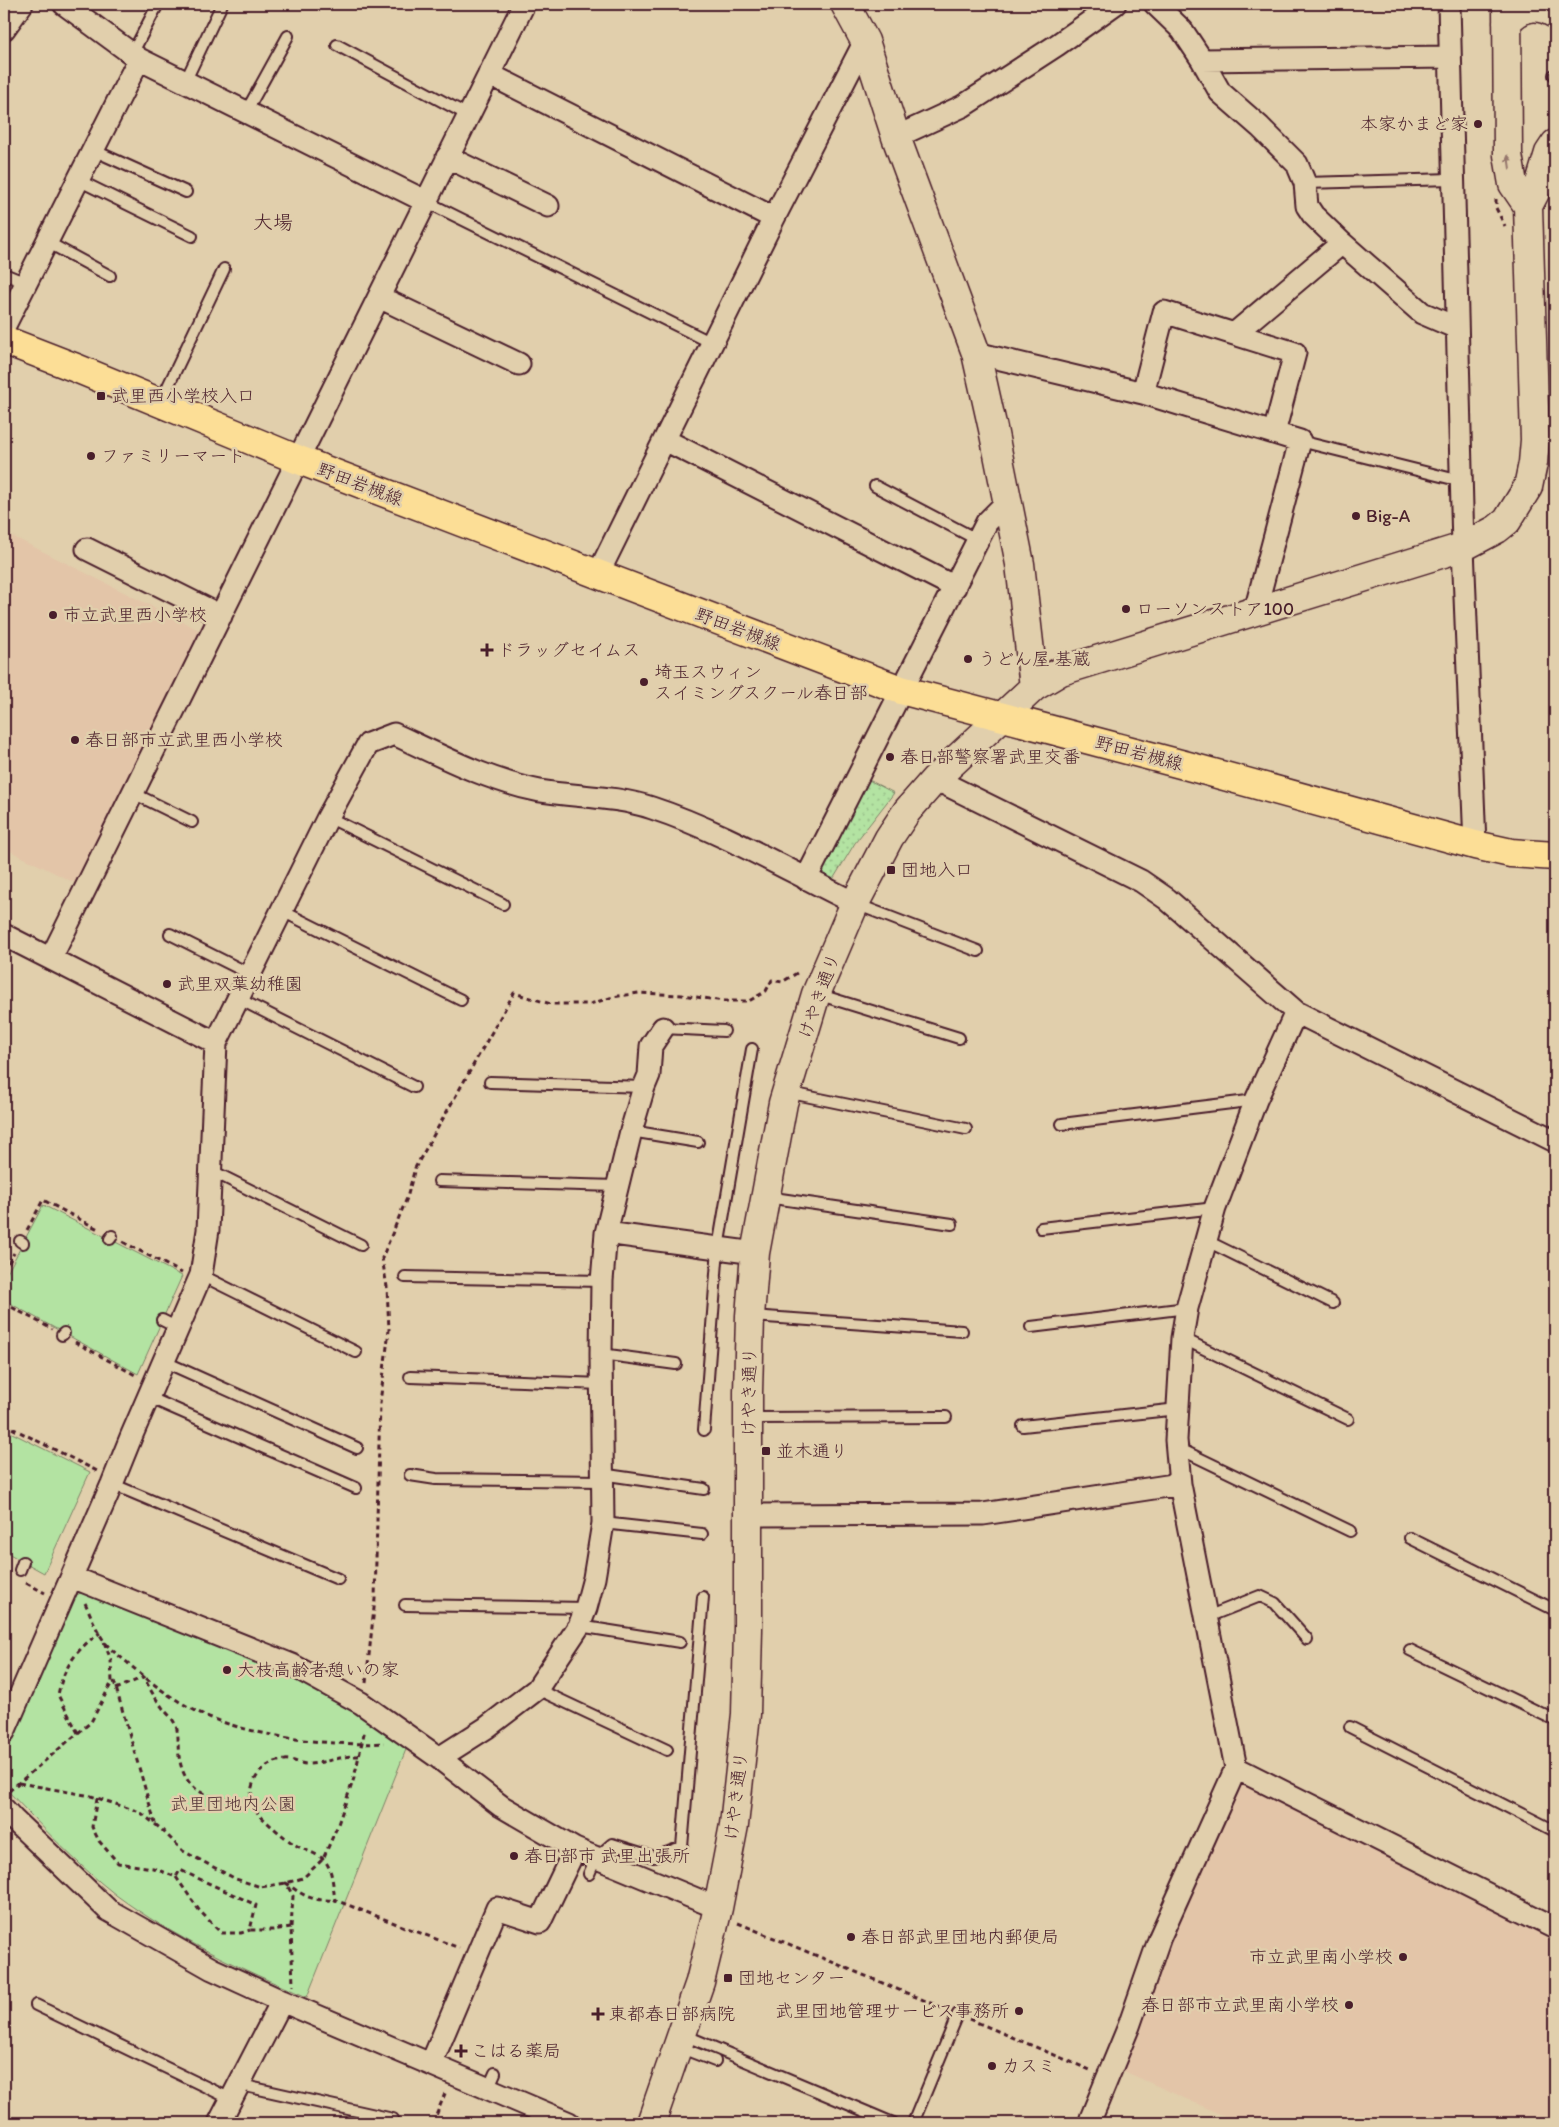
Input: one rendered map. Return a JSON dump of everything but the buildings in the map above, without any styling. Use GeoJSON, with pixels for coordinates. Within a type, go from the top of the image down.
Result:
{"type":"FeatureCollection","features":[{"type":"Feature","properties":{"kind":"main road","name":"野田岩槻線"},"geometry":{"type":"LineString","coordinates":[[4,340],[161,402],[299,460],[597,576],[901,690],[1475,845],[1511,853],[1555,856]]}},
{"type":"Feature","properties":{"kind":"street"},"geometry":{"type":"LineString","coordinates":[[4,28],[22,4]]}},
{"type":"Feature","properties":{"kind":"street"},"geometry":{"type":"LineString","coordinates":[[64,4],[136,57],[425,201]]}},
{"type":"Feature","properties":{"kind":"street"},"geometry":{"type":"LineString","coordinates":[[51,958],[524,4]]}},
{"type":"Feature","properties":{"kind":"street"},"geometry":{"type":"LineString","coordinates":[[845,4],[865,41],[896,137],[976,353],[1020,564],[1034,687]]}},
{"type":"Feature","properties":{"kind":"street"},"geometry":{"type":"LineString","coordinates":[[896,137],[963,106],[1057,45],[1114,4]]}},
{"type":"Feature","properties":{"kind":"street"},"geometry":{"type":"LineString","coordinates":[[1155,4],[1182,30],[1220,92],[1260,126],[1297,164],[1305,183],[1307,206],[1313,215],[1342,243],[1422,312],[1457,328]]}},
{"type":"Feature","properties":{"kind":"street"},"geometry":{"type":"LineString","coordinates":[[1448,4],[1462,547],[1475,845]]}},
{"type":"Feature","properties":{"kind":"street"},"geometry":{"type":"LineString","coordinates":[[1541,8],[1513,14],[1507,13],[1512,52],[1508,155],[1513,184],[1528,206],[1540,183],[1555,144]]}},
{"type":"Feature","properties":{"kind":"street"},"geometry":{"type":"LineString","coordinates":[[597,576],[774,218],[865,41]]}},
{"type":"Feature","properties":{"kind":"street"},"geometry":{"type":"LineString","coordinates":[[4,327],[93,150],[136,57]]}},
{"type":"Feature","properties":{"kind":"street"},"geometry":{"type":"LineString","coordinates":[[1202,60],[1450,57]]}},
{"type":"Feature","properties":{"kind":"street"},"geometry":{"type":"LineString","coordinates":[[489,74],[774,218]]}},
{"type":"Feature","properties":{"kind":"street"},"geometry":{"type":"LineString","coordinates":[[447,157],[548,206]]}},
{"type":"Feature","properties":{"kind":"street","name":"けやき通り"},"geometry":{"type":"LineString","coordinates":[[651,2123],[700,1982],[718,1911],[734,1825],[746,1714],[750,1316],[755,1253],[764,1196],[786,1092],[818,988],[855,903],[889,838],[907,811],[935,779],[1034,687],[1061,671],[1462,547],[1497,529],[1507,520],[1528,487],[1536,440],[1528,206]]}},
{"type":"Feature","properties":{"kind":"street"},"geometry":{"type":"LineString","coordinates":[[1234,334],[1342,243]]}},
{"type":"Feature","properties":{"kind":"street"},"geometry":{"type":"LineString","coordinates":[[379,297],[519,364]]}},
{"type":"Feature","properties":{"kind":"street"},"geometry":{"type":"LineString","coordinates":[[1143,393],[1164,312],[1295,353],[1274,433]]}},
{"type":"Feature","properties":{"kind":"street"},"geometry":{"type":"LineString","coordinates":[[976,353],[1143,393],[1300,441],[1256,611]]}},
{"type":"Feature","properties":{"kind":"street"},"geometry":{"type":"LineString","coordinates":[[665,440],[955,587]]}},
{"type":"Feature","properties":{"kind":"street"},"geometry":{"type":"LineString","coordinates":[[806,879],[987,522],[1008,502]]}},
{"type":"Feature","properties":{"kind":"street"},"geometry":{"type":"LineString","coordinates":[[87,549],[221,616]]}},
{"type":"Feature","properties":{"kind":"street"},"geometry":{"type":"LineString","coordinates":[[4,1732],[151,1391],[163,1361],[170,1324],[200,1278],[208,1230],[216,1043],[328,817],[368,744],[394,734],[490,776],[538,790],[615,799],[651,807],[697,824],[855,903]]}},
{"type":"Feature","properties":{"kind":"street"},"geometry":{"type":"LineString","coordinates":[[935,779],[1141,881],[1167,899],[1296,1012],[1555,1141]]}},
{"type":"Feature","properties":{"kind":"street"},"geometry":{"type":"LineString","coordinates":[[4,935],[216,1043]]}},
{"type":"Feature","properties":{"kind":"street"},"geometry":{"type":"LineString","coordinates":[[1091,2123],[1091,2118],[1129,2026],[1160,1937],[1236,1768],[1180,1484],[1178,1410],[1182,1338],[1187,1308],[1215,1208],[1256,1100],[1296,1012]]}},
{"type":"Feature","properties":{"kind":"street"},"geometry":{"type":"LineString","coordinates":[[439,1758],[486,1728],[537,1689],[582,1617],[594,1578],[603,1523],[601,1354],[602,1281],[606,1233],[616,1186],[649,1075],[651,1046],[663,1028]]}},
{"type":"Feature","properties":{"kind":"street"},"geometry":{"type":"LineString","coordinates":[[606,1233],[755,1253]]}},
{"type":"Feature","properties":{"kind":"street"},"geometry":{"type":"LineString","coordinates":[[748,1515],[983,1514],[1180,1484]]}},
{"type":"Feature","properties":{"kind":"street"},"geometry":{"type":"LineString","coordinates":[[72,1577],[292,1665],[366,1706],[412,1738],[501,1806],[575,1849],[592,1866],[718,1911]]}},
{"type":"Feature","properties":{"kind":"street"},"geometry":{"type":"LineString","coordinates":[[1236,1768],[1555,1928]]}},
{"type":"Feature","properties":{"kind":"street"},"geometry":{"type":"LineString","coordinates":[[7,1819],[108,1910],[212,1969],[288,2004],[453,2074],[492,2081],[569,2123]]}},
{"type":"Feature","properties":{"kind":"street"},"geometry":{"type":"LineString","coordinates":[[431,2064],[497,1908],[540,1922],[575,1849]]}},
{"type":"Feature","properties":{"kind":"street"},"geometry":{"type":"LineString","coordinates":[[220,2123],[288,2004]]}},
{"type":"Feature","properties":{"kind":"lane"},"geometry":{"type":"LineString","coordinates":[[136,57],[158,4]]}},
{"type":"Feature","properties":{"kind":"lane"},"geometry":{"type":"LineString","coordinates":[[185,82],[222,4]]}},
{"type":"Feature","properties":{"kind":"lane"},"geometry":{"type":"LineString","coordinates":[[246,112],[288,36]]}},
{"type":"Feature","properties":{"kind":"lane"},"geometry":{"type":"LineString","coordinates":[[337,44],[468,115]]}},
{"type":"Feature","properties":{"kind":"lane"},"geometry":{"type":"LineString","coordinates":[[93,150],[186,192]]}},
{"type":"Feature","properties":{"kind":"lane"},"geometry":{"type":"LineString","coordinates":[[1305,183],[1453,179]]}},
{"type":"Feature","properties":{"kind":"lane"},"geometry":{"type":"LineString","coordinates":[[78,180],[192,236]]}},
{"type":"Feature","properties":{"kind":"lane"},"geometry":{"type":"LineString","coordinates":[[425,201],[712,343]]}},
{"type":"Feature","properties":{"kind":"lane"},"geometry":{"type":"LineString","coordinates":[[47,242],[110,276]]}},
{"type":"Feature","properties":{"kind":"lane"},"geometry":{"type":"LineString","coordinates":[[161,402],[224,268]]}},
{"type":"Feature","properties":{"kind":"lane"},"geometry":{"type":"LineString","coordinates":[[4,274],[26,284]]}},
{"type":"Feature","properties":{"kind":"lane"},"geometry":{"type":"LineString","coordinates":[[1300,441],[1461,481]]}},
{"type":"Feature","properties":{"kind":"lane"},"geometry":{"type":"LineString","coordinates":[[875,486],[978,540]]}},
{"type":"Feature","properties":{"kind":"lane"},"geometry":{"type":"LineString","coordinates":[[133,792],[192,822]]}},
{"type":"Feature","properties":{"kind":"lane"},"geometry":{"type":"LineString","coordinates":[[328,817],[504,904]]}},
{"type":"Feature","properties":{"kind":"lane"},"geometry":{"type":"LineString","coordinates":[[855,903],[978,951]]}},
{"type":"Feature","properties":{"kind":"lane"},"geometry":{"type":"LineString","coordinates":[[282,911],[461,1000]]}},
{"type":"Feature","properties":{"kind":"lane"},"geometry":{"type":"LineString","coordinates":[[170,934],[250,974]]}},
{"type":"Feature","properties":{"kind":"lane"},"geometry":{"type":"LineString","coordinates":[[818,988],[959,1038]]}},
{"type":"Feature","properties":{"kind":"lane"},"geometry":{"type":"LineString","coordinates":[[238,999],[414,1088]]}},
{"type":"Feature","properties":{"kind":"lane"},"geometry":{"type":"LineString","coordinates":[[663,1028],[724,1031]]}},
{"type":"Feature","properties":{"kind":"lane"},"geometry":{"type":"LineString","coordinates":[[704,1430],[718,1248],[752,1049]]}},
{"type":"Feature","properties":{"kind":"lane"},"geometry":{"type":"LineString","coordinates":[[490,1082],[644,1087]]}},
{"type":"Feature","properties":{"kind":"lane"},"geometry":{"type":"LineString","coordinates":[[786,1092],[966,1130]]}},
{"type":"Feature","properties":{"kind":"lane"},"geometry":{"type":"LineString","coordinates":[[1062,1124],[1256,1100]]}},
{"type":"Feature","properties":{"kind":"lane"},"geometry":{"type":"LineString","coordinates":[[631,1131],[698,1142]]}},
{"type":"Feature","properties":{"kind":"lane"},"geometry":{"type":"LineString","coordinates":[[210,1169],[361,1245]]}},
{"type":"Feature","properties":{"kind":"lane"},"geometry":{"type":"LineString","coordinates":[[439,1181],[616,1186]]}},
{"type":"Feature","properties":{"kind":"lane"},"geometry":{"type":"LineString","coordinates":[[764,1196],[952,1224]]}},
{"type":"Feature","properties":{"kind":"lane"},"geometry":{"type":"LineString","coordinates":[[1041,1228],[1215,1208]]}},
{"type":"Feature","properties":{"kind":"lane"},"geometry":{"type":"LineString","coordinates":[[1206,1240],[1333,1303]]}},
{"type":"Feature","properties":{"kind":"lane"},"geometry":{"type":"LineString","coordinates":[[405,1277],[602,1281]]}},
{"type":"Feature","properties":{"kind":"lane"},"geometry":{"type":"LineString","coordinates":[[200,1278],[356,1352]]}},
{"type":"Feature","properties":{"kind":"lane"},"geometry":{"type":"LineString","coordinates":[[1030,1327],[1187,1308]]}},
{"type":"Feature","properties":{"kind":"lane"},"geometry":{"type":"LineString","coordinates":[[750,1316],[962,1331]]}},
{"type":"Feature","properties":{"kind":"lane"},"geometry":{"type":"LineString","coordinates":[[1182,1338],[1348,1419]]}},
{"type":"Feature","properties":{"kind":"lane"},"geometry":{"type":"LineString","coordinates":[[601,1354],[676,1364]]}},
{"type":"Feature","properties":{"kind":"lane"},"geometry":{"type":"LineString","coordinates":[[163,1361],[356,1448]]}},
{"type":"Feature","properties":{"kind":"lane"},"geometry":{"type":"LineString","coordinates":[[410,1377],[602,1384]]}},
{"type":"Feature","properties":{"kind":"lane"},"geometry":{"type":"LineString","coordinates":[[151,1391],[356,1488]]}},
{"type":"Feature","properties":{"kind":"lane"},"geometry":{"type":"LineString","coordinates":[[1023,1426],[1178,1410]]}},
{"type":"Feature","properties":{"kind":"lane"},"geometry":{"type":"LineString","coordinates":[[748,1418],[946,1417]]}},
{"type":"Feature","properties":{"kind":"lane"},"geometry":{"type":"LineString","coordinates":[[1178,1448],[1350,1531]]}},
{"type":"Feature","properties":{"kind":"lane"},"geometry":{"type":"LineString","coordinates":[[410,1474],[436,1479],[601,1477],[704,1489]]}},
{"type":"Feature","properties":{"kind":"lane"},"geometry":{"type":"LineString","coordinates":[[113,1482],[338,1579]]}},
{"type":"Feature","properties":{"kind":"lane"},"geometry":{"type":"LineString","coordinates":[[603,1523],[702,1534]]}},
{"type":"Feature","properties":{"kind":"lane"},"geometry":{"type":"LineString","coordinates":[[1410,1538],[1555,1610]]}},
{"type":"Feature","properties":{"kind":"lane"},"geometry":{"type":"LineString","coordinates":[[1207,1617],[1260,1596],[1275,1603],[1307,1639]]}},
{"type":"Feature","properties":{"kind":"lane"},"geometry":{"type":"LineString","coordinates":[[592,1866],[612,1844],[654,1857],[682,1847],[703,1597]]}},
{"type":"Feature","properties":{"kind":"lane"},"geometry":{"type":"LineString","coordinates":[[405,1606],[582,1617],[680,1642]]}},
{"type":"Feature","properties":{"kind":"lane"},"geometry":{"type":"LineString","coordinates":[[1410,1650],[1555,1720]]}},
{"type":"Feature","properties":{"kind":"lane"},"geometry":{"type":"LineString","coordinates":[[537,1689],[667,1750]]}},
{"type":"Feature","properties":{"kind":"lane"},"geometry":{"type":"LineString","coordinates":[[1350,1727],[1555,1831]]}},
{"type":"Feature","properties":{"kind":"lane"},"geometry":{"type":"LineString","coordinates":[[36,2005],[236,2092],[393,2119]]}},
{"type":"Feature","properties":{"kind":"lane"},"geometry":{"type":"LineString","coordinates":[[913,2123],[958,2014]]}},
{"type":"Feature","properties":{"kind":"lane"},"geometry":{"type":"LineString","coordinates":[[680,2040],[715,2061]]}},
{"type":"Feature","properties":{"kind":"lane"},"geometry":{"type":"LineString","coordinates":[[680,2040],[872,2119],[893,2123]]}},
{"type":"Feature","properties":{"kind":"path"},"geometry":{"type":"LineString","coordinates":[[1495,189],[1496,208],[1508,231]]}},
{"type":"Feature","properties":{"kind":"path"},"geometry":{"type":"LineString","coordinates":[[19,1783],[97,1798],[140,1812],[155,1823],[183,1852],[236,1879],[261,1887],[303,1878],[323,1859],[338,1827],[354,1778],[362,1745],[366,1706],[375,1599],[380,1403],[388,1330],[387,1287],[382,1258],[407,1198],[415,1168],[514,993],[551,1004],[590,1004],[613,997],[639,993],[682,995],[726,1001],[749,1000],[766,991],[772,980],[782,982],[796,974],[818,988]]}},
{"type":"Feature","properties":{"kind":"path"},"geometry":{"type":"LineString","coordinates":[[4,1271],[22,1242],[43,1200],[111,1238],[200,1278]]}},
{"type":"Feature","properties":{"kind":"path"},"geometry":{"type":"LineString","coordinates":[[4,1303],[63,1334],[151,1391]]}},
{"type":"Feature","properties":{"kind":"path"},"geometry":{"type":"LineString","coordinates":[[4,1424],[113,1482]]}},
{"type":"Feature","properties":{"kind":"path"},"geometry":{"type":"LineString","coordinates":[[22,1571],[45,1593]]}},
{"type":"Feature","properties":{"kind":"path"},"geometry":{"type":"LineString","coordinates":[[4,1796],[91,1722],[112,1682],[111,1660],[100,1633],[72,1577]]}},
{"type":"Feature","properties":{"kind":"path"},"geometry":{"type":"LineString","coordinates":[[78,1733],[58,1695],[61,1678],[72,1659],[86,1642],[100,1633]]}},
{"type":"Feature","properties":{"kind":"path"},"geometry":{"type":"LineString","coordinates":[[104,1642],[144,1678],[197,1712],[232,1726],[306,1740],[362,1745],[389,1743],[412,1738]]}},
{"type":"Feature","properties":{"kind":"path"},"geometry":{"type":"LineString","coordinates":[[112,1676],[155,1823]]}},
{"type":"Feature","properties":{"kind":"path"},"geometry":{"type":"LineString","coordinates":[[116,1689],[144,1678]]}},
{"type":"Feature","properties":{"kind":"path"},"geometry":{"type":"LineString","coordinates":[[144,1678],[151,1692],[174,1721],[178,1736],[182,1772],[191,1787],[214,1798],[251,1799]]}},
{"type":"Feature","properties":{"kind":"path"},"geometry":{"type":"LineString","coordinates":[[335,1900],[329,1867],[323,1859],[293,1844],[257,1812],[251,1799],[253,1782],[261,1769],[273,1762],[286,1760],[307,1764],[346,1756],[359,1756]]}},
{"type":"Feature","properties":{"kind":"path"},"geometry":{"type":"LineString","coordinates":[[97,1798],[92,1827],[109,1854],[118,1863],[153,1868],[176,1877],[200,1910],[220,1933],[241,1933],[250,1930],[273,1930],[291,1927]]}},
{"type":"Feature","properties":{"kind":"path"},"geometry":{"type":"LineString","coordinates":[[176,1877],[180,1870],[256,1905],[250,1930]]}},
{"type":"Feature","properties":{"kind":"path"},"geometry":{"type":"LineString","coordinates":[[286,1883],[304,1896],[317,1901],[335,1900],[476,1955]]}},
{"type":"Feature","properties":{"kind":"path"},"geometry":{"type":"LineString","coordinates":[[286,1883],[293,1896],[288,2004]]}},
{"type":"Feature","properties":{"kind":"path"},"geometry":{"type":"LineString","coordinates":[[718,1911],[1087,2068]]}},
{"type":"Feature","properties":{"kind":"path"},"geometry":{"type":"LineString","coordinates":[[433,2123],[453,2074]]}},
{"type":"Feature","properties":{"kind":"shaded area","name":"春日部市立武里西小学校"},"geometry":{"type":"Polygon","coordinates":[[[4,532],[201,631],[75,883],[4,848],[4,532]]]}},
{"type":"Feature","properties":{"kind":"shaded area","name":"春日部市立武里南小学校"},"geometry":{"type":"Polygon","coordinates":[[[1243,1784],[1555,1942],[1555,2123],[1240,2123],[1117,2068],[1232,1789],[1243,1784]]]}},
{"type":"Feature","properties":{"kind":"green space"},"geometry":{"type":"Polygon","coordinates":[[[867,779],[894,793],[855,843],[832,881],[818,874],[867,779]]]}},
{"type":"Feature","properties":{"kind":"green space"},"geometry":{"type":"Polygon","coordinates":[[[43,1205],[182,1276],[138,1374],[4,1300],[4,1279],[43,1205]]]}},
{"type":"Feature","properties":{"kind":"green space"},"geometry":{"type":"Polygon","coordinates":[[[4,1429],[90,1472],[44,1573],[4,1551],[4,1429]]]}},
{"type":"Feature","properties":{"kind":"green space","name":"武里団地内公園"},"geometry":{"type":"Polygon","coordinates":[[[87,1590],[197,1636],[322,1692],[361,1713],[407,1747],[307,1997],[208,1952],[138,1911],[86,1870],[4,1787],[4,1759],[70,1598],[87,1590]]]}},
{"type":"Feature","properties":{"kind":"place","name":"本家かまど家"},"geometry":{"type":"Point","coordinates":[1478,124]}},
{"type":"Feature","properties":{"kind":"place","name":"武里西小学校入口"},"geometry":{"type":"Point","coordinates":[101,396]}},
{"type":"Feature","properties":{"kind":"place","name":"ファミリーマート"},"geometry":{"type":"Point","coordinates":[91,456]}},
{"type":"Feature","properties":{"kind":"place","name":"Big-A"},"geometry":{"type":"Point","coordinates":[1356,516]}},
{"type":"Feature","properties":{"kind":"place","name":"ローソンストア100"},"geometry":{"type":"Point","coordinates":[1126,609]}},
{"type":"Feature","properties":{"kind":"place","name":"市立武里西小学校"},"geometry":{"type":"Point","coordinates":[53,615]}},
{"type":"Feature","properties":{"kind":"place","name":"ドラッグセイムス"},"geometry":{"type":"Point","coordinates":[487,650]}},
{"type":"Feature","properties":{"kind":"place","name":"うどん屋 基蔵"},"geometry":{"type":"Point","coordinates":[968,659]}},
{"type":"Feature","properties":{"kind":"place","name":"埼玉スウィン スイミングスクール春日部"},"geometry":{"type":"Point","coordinates":[644,682]}},
{"type":"Feature","properties":{"kind":"place","name":"春日部市立武里西小学校"},"geometry":{"type":"Point","coordinates":[75,740]}},
{"type":"Feature","properties":{"kind":"place","name":"春日部警察署武里交番"},"geometry":{"type":"Point","coordinates":[890,757]}},
{"type":"Feature","properties":{"kind":"place","name":"団地入口"},"geometry":{"type":"Point","coordinates":[891,870]}},
{"type":"Feature","properties":{"kind":"place","name":"武里双葉幼稚園"},"geometry":{"type":"Point","coordinates":[167,984]}},
{"type":"Feature","properties":{"kind":"place","name":"並木通り"},"geometry":{"type":"Point","coordinates":[766,1451]}},
{"type":"Feature","properties":{"kind":"place","name":"大枝高齢者憩いの家"},"geometry":{"type":"Point","coordinates":[227,1670]}},
{"type":"Feature","properties":{"kind":"place","name":"春日部市 武里出張所"},"geometry":{"type":"Point","coordinates":[514,1856]}},
{"type":"Feature","properties":{"kind":"place","name":"春日部武里団地内郵便局"},"geometry":{"type":"Point","coordinates":[851,1937]}},
{"type":"Feature","properties":{"kind":"place","name":"市立武里南小学校"},"geometry":{"type":"Point","coordinates":[1403,1957]}},
{"type":"Feature","properties":{"kind":"place","name":"団地センター"},"geometry":{"type":"Point","coordinates":[728,1978]}},
{"type":"Feature","properties":{"kind":"place","name":"春日部市立武里南小学校"},"geometry":{"type":"Point","coordinates":[1349,2005]}},
{"type":"Feature","properties":{"kind":"place","name":"武里団地管理サービス事務所"},"geometry":{"type":"Point","coordinates":[1019,2011]}},
{"type":"Feature","properties":{"kind":"place","name":"東都春日部病院"},"geometry":{"type":"Point","coordinates":[598,2014]}},
{"type":"Feature","properties":{"kind":"place","name":"こはる薬局"},"geometry":{"type":"Point","coordinates":[461,2051]}},
{"type":"Feature","properties":{"kind":"place","name":"カスミ"},"geometry":{"type":"Point","coordinates":[992,2066]}},
{"type":"Feature","properties":{"kind":"district","name":"大場"},"geometry":{"type":"Point","coordinates":[273,222]}}]}
